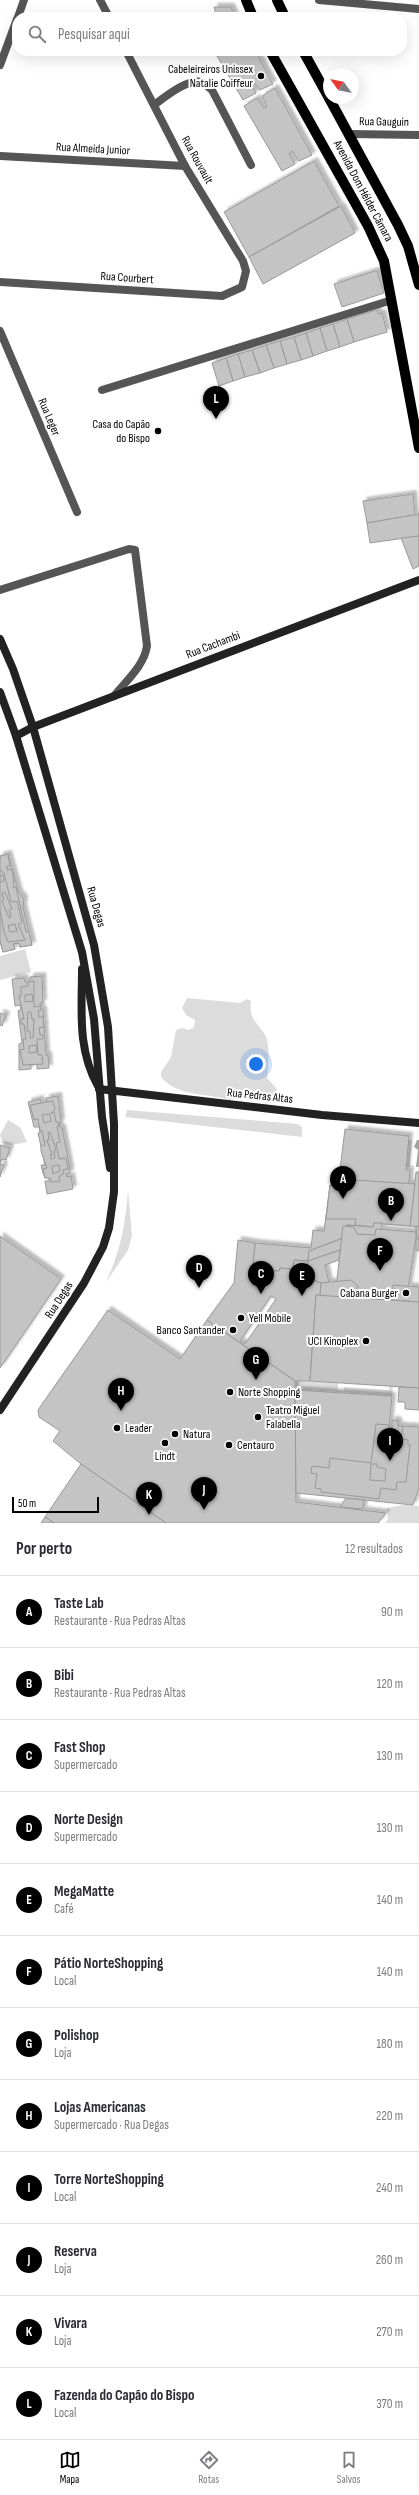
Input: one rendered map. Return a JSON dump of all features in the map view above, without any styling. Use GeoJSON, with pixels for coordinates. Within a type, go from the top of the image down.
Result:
{"type":"FeatureCollection","features":[{"type":"Feature","properties":{"kind":"main road"},"geometry":{"type":"LineString","coordinates":[[246,0],[251,12]]}},
{"type":"Feature","properties":{"kind":"main road"},"geometry":{"type":"LineString","coordinates":[[277,0],[283,12]]}},
{"type":"Feature","properties":{"kind":"main road","name":"Avenida Dom Hélder Câmara"},"geometry":{"type":"LineString","coordinates":[[273,56],[371,232],[384,261],[419,448]]}},
{"type":"Feature","properties":{"kind":"main road","name":"Avenida Dom Hélder Câmara"},"geometry":{"type":"LineString","coordinates":[[306,56],[323,87]]}},
{"type":"Feature","properties":{"kind":"main road","name":"Avenida Dom Hélder Câmara"},"geometry":{"type":"LineString","coordinates":[[332,104],[398,225],[408,246],[419,285]]}},
{"type":"Feature","properties":{"kind":"main road","name":"Rua Cachambi"},"geometry":{"type":"LineString","coordinates":[[16,736],[33,727],[419,580]]}},
{"type":"Feature","properties":{"kind":"main road","name":"Rua Degas"},"geometry":{"type":"LineString","coordinates":[[0,639],[13,669],[33,727],[94,945],[108,1027],[113,1091],[114,1192],[109,1228],[95,1263],[0,1410]]}},
{"type":"Feature","properties":{"kind":"main road","name":"Rua Degas"},"geometry":{"type":"LineString","coordinates":[[0,692],[16,736],[82,952],[94,1019],[99,1088],[114,1192]]}},
{"type":"Feature","properties":{"kind":"main road"},"geometry":{"type":"LineString","coordinates":[[82,952],[84,1054],[90,1072],[99,1088]]}},
{"type":"Feature","properties":{"kind":"main road","name":"Rua Pedras Altas"},"geometry":{"type":"LineString","coordinates":[[99,1088],[113,1091],[419,1123]]}},
{"type":"Feature","properties":{"kind":"street"},"geometry":{"type":"LineString","coordinates":[[19,12],[24,0]]}},
{"type":"Feature","properties":{"kind":"street"},"geometry":{"type":"LineString","coordinates":[[100,0],[106,12]]}},
{"type":"Feature","properties":{"kind":"street"},"geometry":{"type":"LineString","coordinates":[[319,0],[363,2],[419,9]]}},
{"type":"Feature","properties":{"kind":"street"},"geometry":{"type":"LineString","coordinates":[[0,65],[12,32]]}},
{"type":"Feature","properties":{"kind":"street","name":"Rua Rouvault"},"geometry":{"type":"LineString","coordinates":[[129,56],[185,166],[243,261],[245,279]]}},
{"type":"Feature","properties":{"kind":"street"},"geometry":{"type":"LineString","coordinates":[[154,105],[186,85],[195,82],[207,86],[212,90],[251,165]]}},
{"type":"Feature","properties":{"kind":"street","name":"Rua Gauguin"},"geometry":{"type":"LineString","coordinates":[[349,134],[419,135]]}},
{"type":"Feature","properties":{"kind":"street","name":"Rua Almeida Junior"},"geometry":{"type":"LineString","coordinates":[[0,156],[185,166]]}},
{"type":"Feature","properties":{"kind":"street","name":"Rua Courbert"},"geometry":{"type":"LineString","coordinates":[[0,282],[222,296],[242,287],[245,279]]}},
{"type":"Feature","properties":{"kind":"street"},"geometry":{"type":"LineString","coordinates":[[102,390],[392,300]]}},
{"type":"Feature","properties":{"kind":"street","name":"Rua Leger"},"geometry":{"type":"LineString","coordinates":[[0,331],[77,512]]}},
{"type":"Feature","properties":{"kind":"street"},"geometry":{"type":"LineString","coordinates":[[0,590],[129,549],[135,550],[147,646],[145,654],[138,667],[114,696]]}},
{"type":"Feature","properties":{"kind":"shaded area"},"geometry":{"type":"Polygon","coordinates":[[[25,949],[31,972],[0,980],[0,956],[25,949]]]}},
{"type":"Feature","properties":{"kind":"shaded area"},"geometry":{"type":"Polygon","coordinates":[[[187,998],[240,1003],[247,999],[251,1001],[253,1019],[262,1030],[267,1040],[269,1054],[267,1078],[277,1089],[276,1094],[269,1100],[238,1096],[230,1100],[184,1091],[176,1088],[161,1077],[161,1072],[171,1057],[176,1030],[182,1028],[189,1030],[194,1027],[195,1020],[186,1015],[182,1008],[187,998]]]}},
{"type":"Feature","properties":{"kind":"shaded area"},"geometry":{"type":"Polygon","coordinates":[[[127,1110],[298,1124],[302,1127],[302,1137],[125,1117],[127,1110]]]}},
{"type":"Feature","properties":{"kind":"shaded area"},"geometry":{"type":"Polygon","coordinates":[[[8,1120],[20,1127],[27,1142],[11,1145],[2,1142],[0,1135],[8,1120]]]}},
{"type":"Feature","properties":{"kind":"shaded area"},"geometry":{"type":"Polygon","coordinates":[[[409,1140],[412,1140],[410,1167],[406,1167],[409,1140]]]}},
{"type":"Feature","properties":{"kind":"shaded area"},"geometry":{"type":"Polygon","coordinates":[[[417,1140],[419,1140],[419,1167],[416,1167],[418,1150],[414,1147],[417,1140]]]}},
{"type":"Feature","properties":{"kind":"shaded area"},"geometry":{"type":"Polygon","coordinates":[[[128,1190],[132,1236],[128,1250],[106,1282],[122,1237],[128,1190]]]}},
{"type":"Feature","properties":{"kind":"shaded area"},"geometry":{"type":"Polygon","coordinates":[[[295,1381],[338,1383],[338,1390],[344,1391],[344,1387],[389,1390],[389,1386],[393,1386],[392,1396],[295,1390],[295,1381]]]}},
{"type":"Feature","properties":{"kind":"shaded area"},"geometry":{"type":"Polygon","coordinates":[[[403,1505],[419,1506],[419,1523],[385,1523],[388,1519],[387,1508],[403,1505]]]}},
{"type":"Feature","properties":{"kind":"building"},"geometry":{"type":"Polygon","coordinates":[[[214,7],[231,7],[233,12],[216,12],[214,7]]]}},
{"type":"Feature","properties":{"kind":"building"},"geometry":{"type":"Polygon","coordinates":[[[217,56],[258,56],[273,84],[260,90],[253,81],[250,83],[256,93],[243,100],[217,56]]]}},
{"type":"Feature","properties":{"kind":"building"},"geometry":{"type":"Polygon","coordinates":[[[275,88],[312,155],[299,161],[292,151],[289,154],[295,164],[282,171],[244,106],[257,98],[264,108],[267,106],[262,96],[275,88]]]}},
{"type":"Feature","properties":{"kind":"building"},"geometry":{"type":"Polygon","coordinates":[[[314,161],[339,206],[249,257],[224,212],[314,161]]]}},
{"type":"Feature","properties":{"kind":"building"},"geometry":{"type":"Polygon","coordinates":[[[341,206],[355,233],[263,284],[249,257],[341,206]]]}},
{"type":"Feature","properties":{"kind":"building"},"geometry":{"type":"Polygon","coordinates":[[[377,271],[384,293],[342,307],[334,284],[377,271]]]}},
{"type":"Feature","properties":{"kind":"building"},"geometry":{"type":"Polygon","coordinates":[[[376,310],[379,314],[382,313],[387,332],[354,342],[347,319],[376,310]]]}},
{"type":"Feature","properties":{"kind":"building"},"geometry":{"type":"Polygon","coordinates":[[[347,319],[354,342],[340,347],[333,324],[347,319]]]}},
{"type":"Feature","properties":{"kind":"building"},"geometry":{"type":"Polygon","coordinates":[[[333,324],[340,347],[327,351],[320,328],[333,324]]]}},
{"type":"Feature","properties":{"kind":"building"},"geometry":{"type":"Polygon","coordinates":[[[320,328],[327,351],[313,356],[306,333],[320,328]]]}},
{"type":"Feature","properties":{"kind":"building"},"geometry":{"type":"Polygon","coordinates":[[[306,333],[313,356],[301,360],[294,337],[306,333]]]}},
{"type":"Feature","properties":{"kind":"building"},"geometry":{"type":"Polygon","coordinates":[[[294,337],[301,360],[287,364],[280,341],[294,337]]]}},
{"type":"Feature","properties":{"kind":"building"},"geometry":{"type":"Polygon","coordinates":[[[280,341],[287,364],[274,368],[266,345],[280,341]]]}},
{"type":"Feature","properties":{"kind":"building"},"geometry":{"type":"Polygon","coordinates":[[[266,345],[274,368],[260,373],[252,350],[266,345]]]}},
{"type":"Feature","properties":{"kind":"building"},"geometry":{"type":"Polygon","coordinates":[[[252,350],[260,373],[245,377],[238,354],[252,350]]]}},
{"type":"Feature","properties":{"kind":"building"},"geometry":{"type":"Polygon","coordinates":[[[238,354],[245,377],[233,381],[226,358],[238,354]]]}},
{"type":"Feature","properties":{"kind":"building"},"geometry":{"type":"Polygon","coordinates":[[[226,358],[233,381],[219,386],[212,363],[226,358]]]}},
{"type":"Feature","properties":{"kind":"building"},"geometry":{"type":"Polygon","coordinates":[[[413,494],[415,515],[367,523],[363,501],[413,494]]]}},
{"type":"Feature","properties":{"kind":"building"},"geometry":{"type":"Polygon","coordinates":[[[419,514],[419,536],[370,543],[367,523],[419,514]]]}},
{"type":"Feature","properties":{"kind":"building"},"geometry":{"type":"Polygon","coordinates":[[[419,536],[419,566],[413,569],[401,538],[419,536]]]}},
{"type":"Feature","properties":{"kind":"building"},"geometry":{"type":"Polygon","coordinates":[[[8,854],[19,893],[24,899],[23,907],[32,945],[20,947],[19,943],[13,944],[15,949],[3,952],[0,941],[0,856],[8,854]]]}},
{"type":"Feature","properties":{"kind":"building"},"geometry":{"type":"Polygon","coordinates":[[[8,854],[10,866],[7,866],[7,870],[11,869],[13,873],[14,888],[16,887],[26,932],[29,931],[32,945],[20,947],[19,943],[13,944],[15,949],[3,952],[0,941],[0,856],[8,854]]]}},
{"type":"Feature","properties":{"kind":"building"},"geometry":{"type":"Polygon","coordinates":[[[0,870],[4,873],[11,902],[17,901],[22,923],[18,924],[25,940],[8,942],[4,932],[0,910],[0,870]]]}},
{"type":"Feature","properties":{"kind":"building"},"geometry":{"type":"Polygon","coordinates":[[[3,875],[4,881],[0,882],[0,876],[3,875]]]}},
{"type":"Feature","properties":{"kind":"building"},"geometry":{"type":"Polygon","coordinates":[[[5,892],[12,909],[9,910],[11,917],[9,918],[2,901],[4,900],[2,893],[5,892]]]}},
{"type":"Feature","properties":{"kind":"building"},"geometry":{"type":"Polygon","coordinates":[[[15,924],[17,931],[10,932],[8,926],[15,924]]]}},
{"type":"Feature","properties":{"kind":"building"},"geometry":{"type":"Polygon","coordinates":[[[42,976],[43,1003],[40,1003],[41,1010],[43,1010],[46,1055],[48,1055],[49,1068],[37,1069],[37,1064],[31,1065],[31,1069],[19,1070],[19,1044],[22,1043],[18,1011],[21,1009],[20,1005],[15,1006],[12,979],[24,978],[25,982],[30,982],[30,977],[42,976]]]}},
{"type":"Feature","properties":{"kind":"building"},"geometry":{"type":"Polygon","coordinates":[[[34,981],[34,1007],[41,1006],[41,1010],[38,1010],[39,1017],[43,1017],[44,1027],[39,1028],[40,1035],[43,1035],[43,1039],[37,1039],[38,1055],[42,1055],[43,1064],[23,1065],[20,1050],[24,1049],[23,1039],[26,1039],[24,1024],[21,1024],[21,1019],[24,1019],[19,996],[21,996],[21,987],[28,986],[28,982],[34,981]]]}},
{"type":"Feature","properties":{"kind":"building"},"geometry":{"type":"Polygon","coordinates":[[[32,994],[33,1001],[25,1002],[25,995],[32,994]]]}},
{"type":"Feature","properties":{"kind":"building"},"geometry":{"type":"Polygon","coordinates":[[[28,1012],[31,1012],[32,1019],[34,1019],[33,1038],[30,1038],[30,1031],[27,1031],[28,1012]]]}},
{"type":"Feature","properties":{"kind":"building"},"geometry":{"type":"Polygon","coordinates":[[[0,1013],[6,1015],[2,1026],[0,1025],[0,1013]]]}},
{"type":"Feature","properties":{"kind":"building"},"geometry":{"type":"Polygon","coordinates":[[[36,1045],[37,1052],[29,1053],[29,1046],[36,1045]]]}},
{"type":"Feature","properties":{"kind":"building"},"geometry":{"type":"Polygon","coordinates":[[[58,1096],[61,1122],[59,1123],[60,1128],[62,1128],[70,1169],[70,1173],[66,1174],[67,1177],[71,1176],[73,1189],[47,1194],[45,1181],[49,1181],[49,1177],[45,1178],[41,1165],[45,1165],[38,1133],[40,1133],[39,1127],[34,1127],[28,1102],[40,1099],[41,1103],[47,1102],[46,1098],[58,1096]]]}},
{"type":"Feature","properties":{"kind":"building"},"geometry":{"type":"Polygon","coordinates":[[[53,1101],[55,1110],[51,1113],[54,1112],[56,1122],[58,1122],[59,1125],[57,1126],[60,1142],[56,1143],[59,1159],[66,1158],[68,1169],[63,1170],[64,1173],[59,1177],[60,1181],[51,1182],[50,1178],[45,1178],[43,1169],[47,1168],[41,1151],[41,1146],[45,1145],[42,1130],[40,1131],[38,1119],[34,1120],[30,1105],[53,1101]]]}},
{"type":"Feature","properties":{"kind":"building"},"geometry":{"type":"Polygon","coordinates":[[[50,1114],[51,1121],[44,1123],[42,1115],[50,1114]]]}},
{"type":"Feature","properties":{"kind":"building"},"geometry":{"type":"Polygon","coordinates":[[[345,1129],[409,1136],[406,1170],[410,1170],[409,1183],[415,1184],[410,1226],[374,1223],[373,1227],[347,1225],[343,1238],[309,1251],[308,1261],[294,1260],[293,1269],[280,1268],[279,1271],[263,1270],[264,1266],[253,1265],[255,1243],[311,1248],[313,1230],[324,1231],[330,1185],[338,1186],[345,1129]]]}},
{"type":"Feature","properties":{"kind":"building"},"geometry":{"type":"Polygon","coordinates":[[[50,1132],[56,1150],[54,1151],[55,1158],[51,1159],[50,1155],[52,1155],[47,1140],[49,1140],[48,1133],[50,1132]]]}},
{"type":"Feature","properties":{"kind":"building"},"geometry":{"type":"Polygon","coordinates":[[[0,1145],[10,1148],[6,1160],[2,1159],[0,1164],[0,1145]]]}},
{"type":"Feature","properties":{"kind":"building"},"geometry":{"type":"Polygon","coordinates":[[[0,1164],[4,1165],[0,1177],[0,1164]]]}},
{"type":"Feature","properties":{"kind":"building"},"geometry":{"type":"Polygon","coordinates":[[[59,1165],[60,1171],[53,1174],[52,1166],[59,1165]]]}},
{"type":"Feature","properties":{"kind":"building"},"geometry":{"type":"Polygon","coordinates":[[[416,1172],[419,1172],[419,1227],[410,1226],[416,1172]]]}},
{"type":"Feature","properties":{"kind":"building"},"geometry":{"type":"Polygon","coordinates":[[[339,1179],[415,1184],[410,1226],[374,1223],[373,1227],[355,1225],[356,1219],[326,1219],[330,1185],[338,1186],[339,1179]]]}},
{"type":"Feature","properties":{"kind":"building"},"geometry":{"type":"Polygon","coordinates":[[[374,1223],[382,1223],[381,1239],[346,1241],[340,1250],[308,1261],[309,1251],[343,1238],[347,1225],[373,1227],[374,1223]]]}},
{"type":"Feature","properties":{"kind":"building"},"geometry":{"type":"Polygon","coordinates":[[[343,1226],[354,1227],[357,1234],[375,1235],[376,1229],[417,1232],[406,1301],[335,1297],[343,1226]]]}},
{"type":"Feature","properties":{"kind":"building"},"geometry":{"type":"Polygon","coordinates":[[[416,1226],[419,1227],[419,1251],[416,1250],[416,1226]]]}},
{"type":"Feature","properties":{"kind":"building"},"geometry":{"type":"Polygon","coordinates":[[[416,1226],[419,1227],[419,1240],[417,1239],[416,1226]]]}},
{"type":"Feature","properties":{"kind":"building"},"geometry":{"type":"Polygon","coordinates":[[[0,1236],[61,1279],[0,1368],[0,1236]]]}},
{"type":"Feature","properties":{"kind":"building"},"geometry":{"type":"Polygon","coordinates":[[[238,1240],[255,1243],[253,1265],[264,1266],[263,1270],[279,1271],[280,1268],[293,1269],[294,1260],[308,1261],[306,1277],[321,1283],[320,1296],[316,1295],[310,1381],[295,1381],[207,1320],[234,1283],[238,1240]],[[271,1296],[240,1341],[245,1344],[276,1299],[271,1296]]]}},
{"type":"Feature","properties":{"kind":"building"},"geometry":{"type":"Polygon","coordinates":[[[340,1250],[339,1260],[325,1265],[329,1283],[321,1283],[306,1277],[308,1261],[340,1250]]]}},
{"type":"Feature","properties":{"kind":"building"},"geometry":{"type":"Polygon","coordinates":[[[351,1280],[358,1286],[357,1298],[320,1296],[321,1283],[351,1280]]]}},
{"type":"Feature","properties":{"kind":"building","name":"Cabana Burger"},"geometry":{"type":"Polygon","coordinates":[[[393,1285],[419,1287],[419,1302],[392,1300],[393,1285]]]}},
{"type":"Feature","properties":{"kind":"building","name":"UCI Kinoplex"},"geometry":{"type":"Polygon","coordinates":[[[316,1295],[419,1302],[419,1388],[310,1381],[316,1295]]]}},
{"type":"Feature","properties":{"kind":"building"},"geometry":{"type":"Polygon","coordinates":[[[108,1310],[180,1359],[207,1320],[295,1381],[296,1502],[386,1513],[378,1523],[166,1523],[81,1464],[53,1441],[60,1431],[39,1417],[38,1410],[108,1310]]]}},
{"type":"Feature","properties":{"kind":"building"},"geometry":{"type":"Polygon","coordinates":[[[399,1387],[419,1388],[419,1410],[405,1409],[405,1402],[398,1402],[399,1387]]]}},
{"type":"Feature","properties":{"kind":"building"},"geometry":{"type":"Polygon","coordinates":[[[295,1390],[392,1396],[389,1428],[392,1428],[392,1420],[398,1421],[398,1426],[419,1427],[419,1488],[413,1505],[296,1493],[295,1390]]]}},
{"type":"Feature","properties":{"kind":"building"},"geometry":{"type":"Polygon","coordinates":[[[392,1420],[398,1421],[398,1426],[403,1426],[401,1439],[408,1440],[408,1445],[410,1445],[406,1482],[397,1482],[396,1490],[381,1488],[379,1499],[321,1492],[321,1489],[315,1488],[317,1474],[311,1473],[312,1466],[329,1468],[330,1458],[371,1463],[376,1424],[389,1425],[389,1428],[392,1428],[392,1420]],[[371,1464],[370,1480],[385,1481],[386,1469],[377,1467],[377,1464],[371,1464]]]}},
{"type":"Feature","properties":{"kind":"building"},"geometry":{"type":"Polygon","coordinates":[[[81,1464],[166,1523],[54,1523],[45,1517],[81,1464]]]}},
{"type":"Feature","properties":{"kind":"building"},"geometry":{"type":"Polygon","coordinates":[[[346,1498],[364,1500],[363,1509],[340,1507],[346,1498]]]}},
{"type":"Feature","properties":{"kind":"building"},"geometry":{"type":"Polygon","coordinates":[[[45,1517],[54,1523],[41,1523],[45,1517]]]}},
{"type":"Feature","properties":{"kind":"place","name":"Cabeleireiros Unissex Natalie Coiffeur"},"geometry":{"type":"Point","coordinates":[261,76]}},
{"type":"Feature","properties":{"kind":"place","name":"Fazenda do Capão do Bispo"},"geometry":{"type":"Point","coordinates":[216,419]}},
{"type":"Feature","properties":{"kind":"place","name":"Casa do Capão do Bispo"},"geometry":{"type":"Point","coordinates":[158,431]}},
{"type":"Feature","properties":{"kind":"place","name":"Taste Lab"},"geometry":{"type":"Point","coordinates":[343,1199]}},
{"type":"Feature","properties":{"kind":"place","name":"Bibi"},"geometry":{"type":"Point","coordinates":[391,1221]}},
{"type":"Feature","properties":{"kind":"place","name":"Pátio NorteShopping"},"geometry":{"type":"Point","coordinates":[380,1271]}},
{"type":"Feature","properties":{"kind":"place","name":"Norte Design"},"geometry":{"type":"Point","coordinates":[199,1288]}},
{"type":"Feature","properties":{"kind":"place","name":"Cabana Burger"},"geometry":{"type":"Point","coordinates":[406,1293]}},
{"type":"Feature","properties":{"kind":"place","name":"Fast Shop"},"geometry":{"type":"Point","coordinates":[261,1294]}},
{"type":"Feature","properties":{"kind":"place","name":"MegaMatte"},"geometry":{"type":"Point","coordinates":[302,1296]}},
{"type":"Feature","properties":{"kind":"place","name":"Yell Mobile"},"geometry":{"type":"Point","coordinates":[241,1318]}},
{"type":"Feature","properties":{"kind":"place","name":"Banco Santander"},"geometry":{"type":"Point","coordinates":[233,1330]}},
{"type":"Feature","properties":{"kind":"place","name":"UCI Kinoplex"},"geometry":{"type":"Point","coordinates":[366,1341]}},
{"type":"Feature","properties":{"kind":"place","name":"Polishop"},"geometry":{"type":"Point","coordinates":[256,1380]}},
{"type":"Feature","properties":{"kind":"place","name":"Norte Shopping"},"geometry":{"type":"Point","coordinates":[230,1392]}},
{"type":"Feature","properties":{"kind":"place","name":"Lojas Americanas"},"geometry":{"type":"Point","coordinates":[121,1411]}},
{"type":"Feature","properties":{"kind":"place","name":"Teatro Miguel Falabella"},"geometry":{"type":"Point","coordinates":[258,1417]}},
{"type":"Feature","properties":{"kind":"place","name":"Leader"},"geometry":{"type":"Point","coordinates":[117,1428]}},
{"type":"Feature","properties":{"kind":"place","name":"Natura"},"geometry":{"type":"Point","coordinates":[175,1434]}},
{"type":"Feature","properties":{"kind":"place","name":"Lindt"},"geometry":{"type":"Point","coordinates":[165,1443]}},
{"type":"Feature","properties":{"kind":"place","name":"Centauro"},"geometry":{"type":"Point","coordinates":[229,1445]}},
{"type":"Feature","properties":{"kind":"place","name":"Torre NorteShopping"},"geometry":{"type":"Point","coordinates":[390,1461]}},
{"type":"Feature","properties":{"kind":"place","name":"Reserva"},"geometry":{"type":"Point","coordinates":[204,1510]}},
{"type":"Feature","properties":{"kind":"place","name":"Vivara"},"geometry":{"type":"Point","coordinates":[149,1515]}}]}
